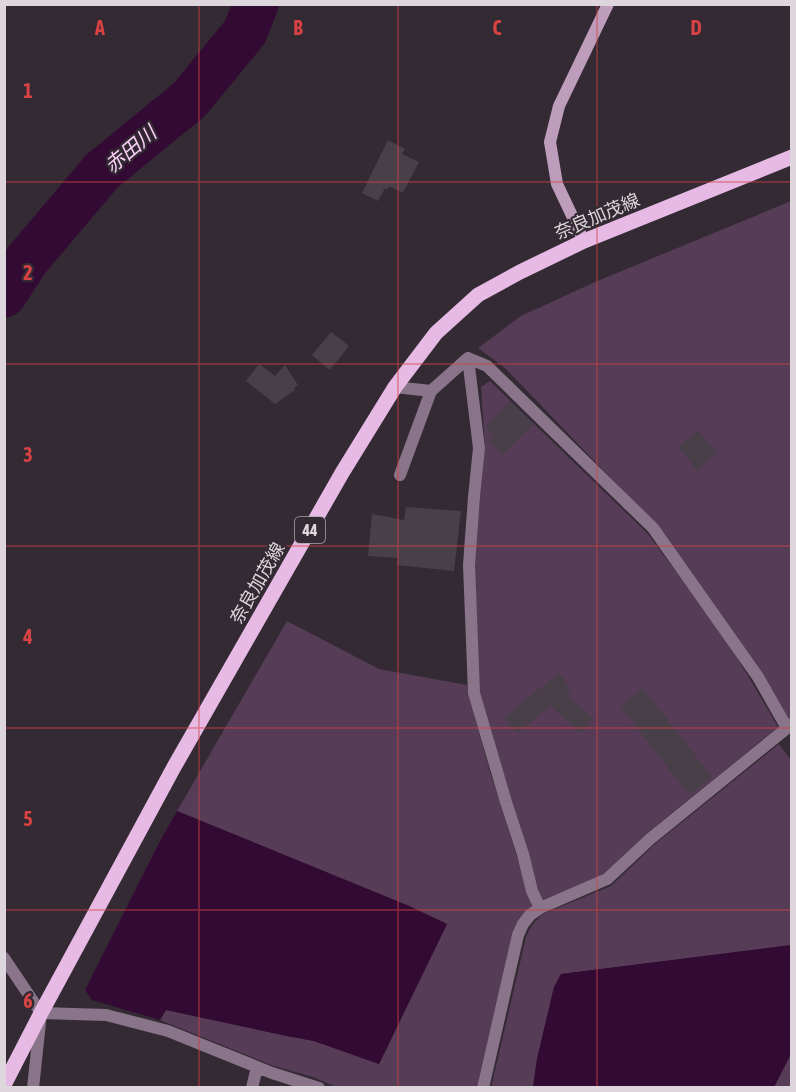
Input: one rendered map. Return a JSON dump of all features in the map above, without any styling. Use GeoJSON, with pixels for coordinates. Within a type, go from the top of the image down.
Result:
{"type":"FeatureCollection","features":[{"type":"Feature","properties":{"kind":"main road"},"geometry":{"type":"LineString","coordinates":[[584,241],[556,184],[550,142],[559,106],[608,4]]}},
{"type":"Feature","properties":{"kind":"main road","name":"奈良加茂線"},"geometry":{"type":"LineString","coordinates":[[4,1085],[186,747],[336,483],[395,387],[436,333],[478,295],[520,272],[584,241],[792,157]]}},
{"type":"Feature","properties":{"kind":"street"},"geometry":{"type":"LineString","coordinates":[[400,475],[431,391],[468,358]]}},
{"type":"Feature","properties":{"kind":"street"},"geometry":{"type":"LineString","coordinates":[[468,358],[487,366],[653,528],[758,677],[789,727],[650,838],[606,879],[540,908],[530,915],[518,935],[483,1088]]}},
{"type":"Feature","properties":{"kind":"street"},"geometry":{"type":"LineString","coordinates":[[468,358],[479,448],[469,565],[474,693],[532,891],[540,908]]}},
{"type":"Feature","properties":{"kind":"street"},"geometry":{"type":"LineString","coordinates":[[395,387],[431,391]]}},
{"type":"Feature","properties":{"kind":"street"},"geometry":{"type":"LineString","coordinates":[[4,958],[41,1013],[33,1088]]}},
{"type":"Feature","properties":{"kind":"street"},"geometry":{"type":"LineString","coordinates":[[41,1013],[106,1015],[168,1031],[257,1067],[319,1088]]}},
{"type":"Feature","properties":{"kind":"street"},"geometry":{"type":"LineString","coordinates":[[252,1088],[257,1067]]}},
{"type":"Feature","properties":{"kind":"shaded area"},"geometry":{"type":"Polygon","coordinates":[[[791,201],[792,719],[788,722],[656,525],[505,368],[478,348],[521,316],[595,282],[791,201]]]}},
{"type":"Feature","properties":{"kind":"shaded area"},"geometry":{"type":"Polygon","coordinates":[[[490,381],[647,533],[717,626],[778,727],[646,834],[603,874],[540,901],[478,686],[473,569],[485,447],[481,387],[490,381]]]}},
{"type":"Feature","properties":{"kind":"shaded area"},"geometry":{"type":"Polygon","coordinates":[[[287,621],[379,669],[467,685],[491,775],[533,906],[521,918],[513,933],[477,1087],[336,1087],[313,1077],[274,1066],[160,1020],[166,1010],[314,1041],[379,1064],[447,924],[409,906],[177,811],[287,621]]]}},
{"type":"Feature","properties":{"kind":"shaded area"},"geometry":{"type":"Polygon","coordinates":[[[779,744],[791,760],[791,945],[561,974],[554,987],[537,1059],[533,1087],[491,1088],[526,937],[535,922],[543,914],[611,886],[655,844],[779,744]]]}},
{"type":"Feature","properties":{"kind":"shaded area"},"geometry":{"type":"Polygon","coordinates":[[[177,811],[409,906],[447,924],[379,1064],[314,1041],[166,1010],[160,1020],[92,1000],[85,990],[177,811]]]}},
{"type":"Feature","properties":{"kind":"shaded area"},"geometry":{"type":"Polygon","coordinates":[[[791,945],[791,1054],[774,1087],[533,1087],[537,1059],[554,987],[561,974],[791,945]]]}},
{"type":"Feature","properties":{"kind":"shaded area"},"geometry":{"type":"Polygon","coordinates":[[[791,1054],[791,1087],[774,1087],[791,1054]]]}},
{"type":"Feature","properties":{"kind":"building"},"geometry":{"type":"Polygon","coordinates":[[[388,140],[405,149],[402,154],[419,162],[403,193],[389,186],[388,189],[385,188],[378,201],[362,193],[388,140]]]}},
{"type":"Feature","properties":{"kind":"building"},"geometry":{"type":"Polygon","coordinates":[[[331,332],[349,346],[330,370],[312,355],[331,332]]]}},
{"type":"Feature","properties":{"kind":"building"},"geometry":{"type":"Polygon","coordinates":[[[259,364],[275,376],[285,365],[298,385],[294,388],[295,390],[275,404],[246,381],[259,364]]]}},
{"type":"Feature","properties":{"kind":"building"},"geometry":{"type":"Polygon","coordinates":[[[510,401],[534,424],[503,455],[488,441],[493,435],[485,427],[510,401]]]}},
{"type":"Feature","properties":{"kind":"building"},"geometry":{"type":"Polygon","coordinates":[[[698,430],[717,453],[697,470],[678,447],[698,430]]]}},
{"type":"Feature","properties":{"kind":"building"},"geometry":{"type":"Polygon","coordinates":[[[406,507],[461,511],[454,571],[397,565],[398,558],[368,556],[372,514],[404,520],[406,507]]]}},
{"type":"Feature","properties":{"kind":"building"},"geometry":{"type":"Polygon","coordinates":[[[559,673],[571,689],[566,694],[593,718],[581,733],[550,706],[517,733],[504,717],[559,673]]]}},
{"type":"Feature","properties":{"kind":"building"},"geometry":{"type":"Polygon","coordinates":[[[643,688],[712,777],[689,795],[620,706],[643,688]]]}},
{"type":"Feature","properties":{"kind":"waterway","name":"赤田川"},"geometry":{"type":"LineString","coordinates":[[4,295],[26,261],[102,171],[189,100],[245,32],[256,4]]}}]}
